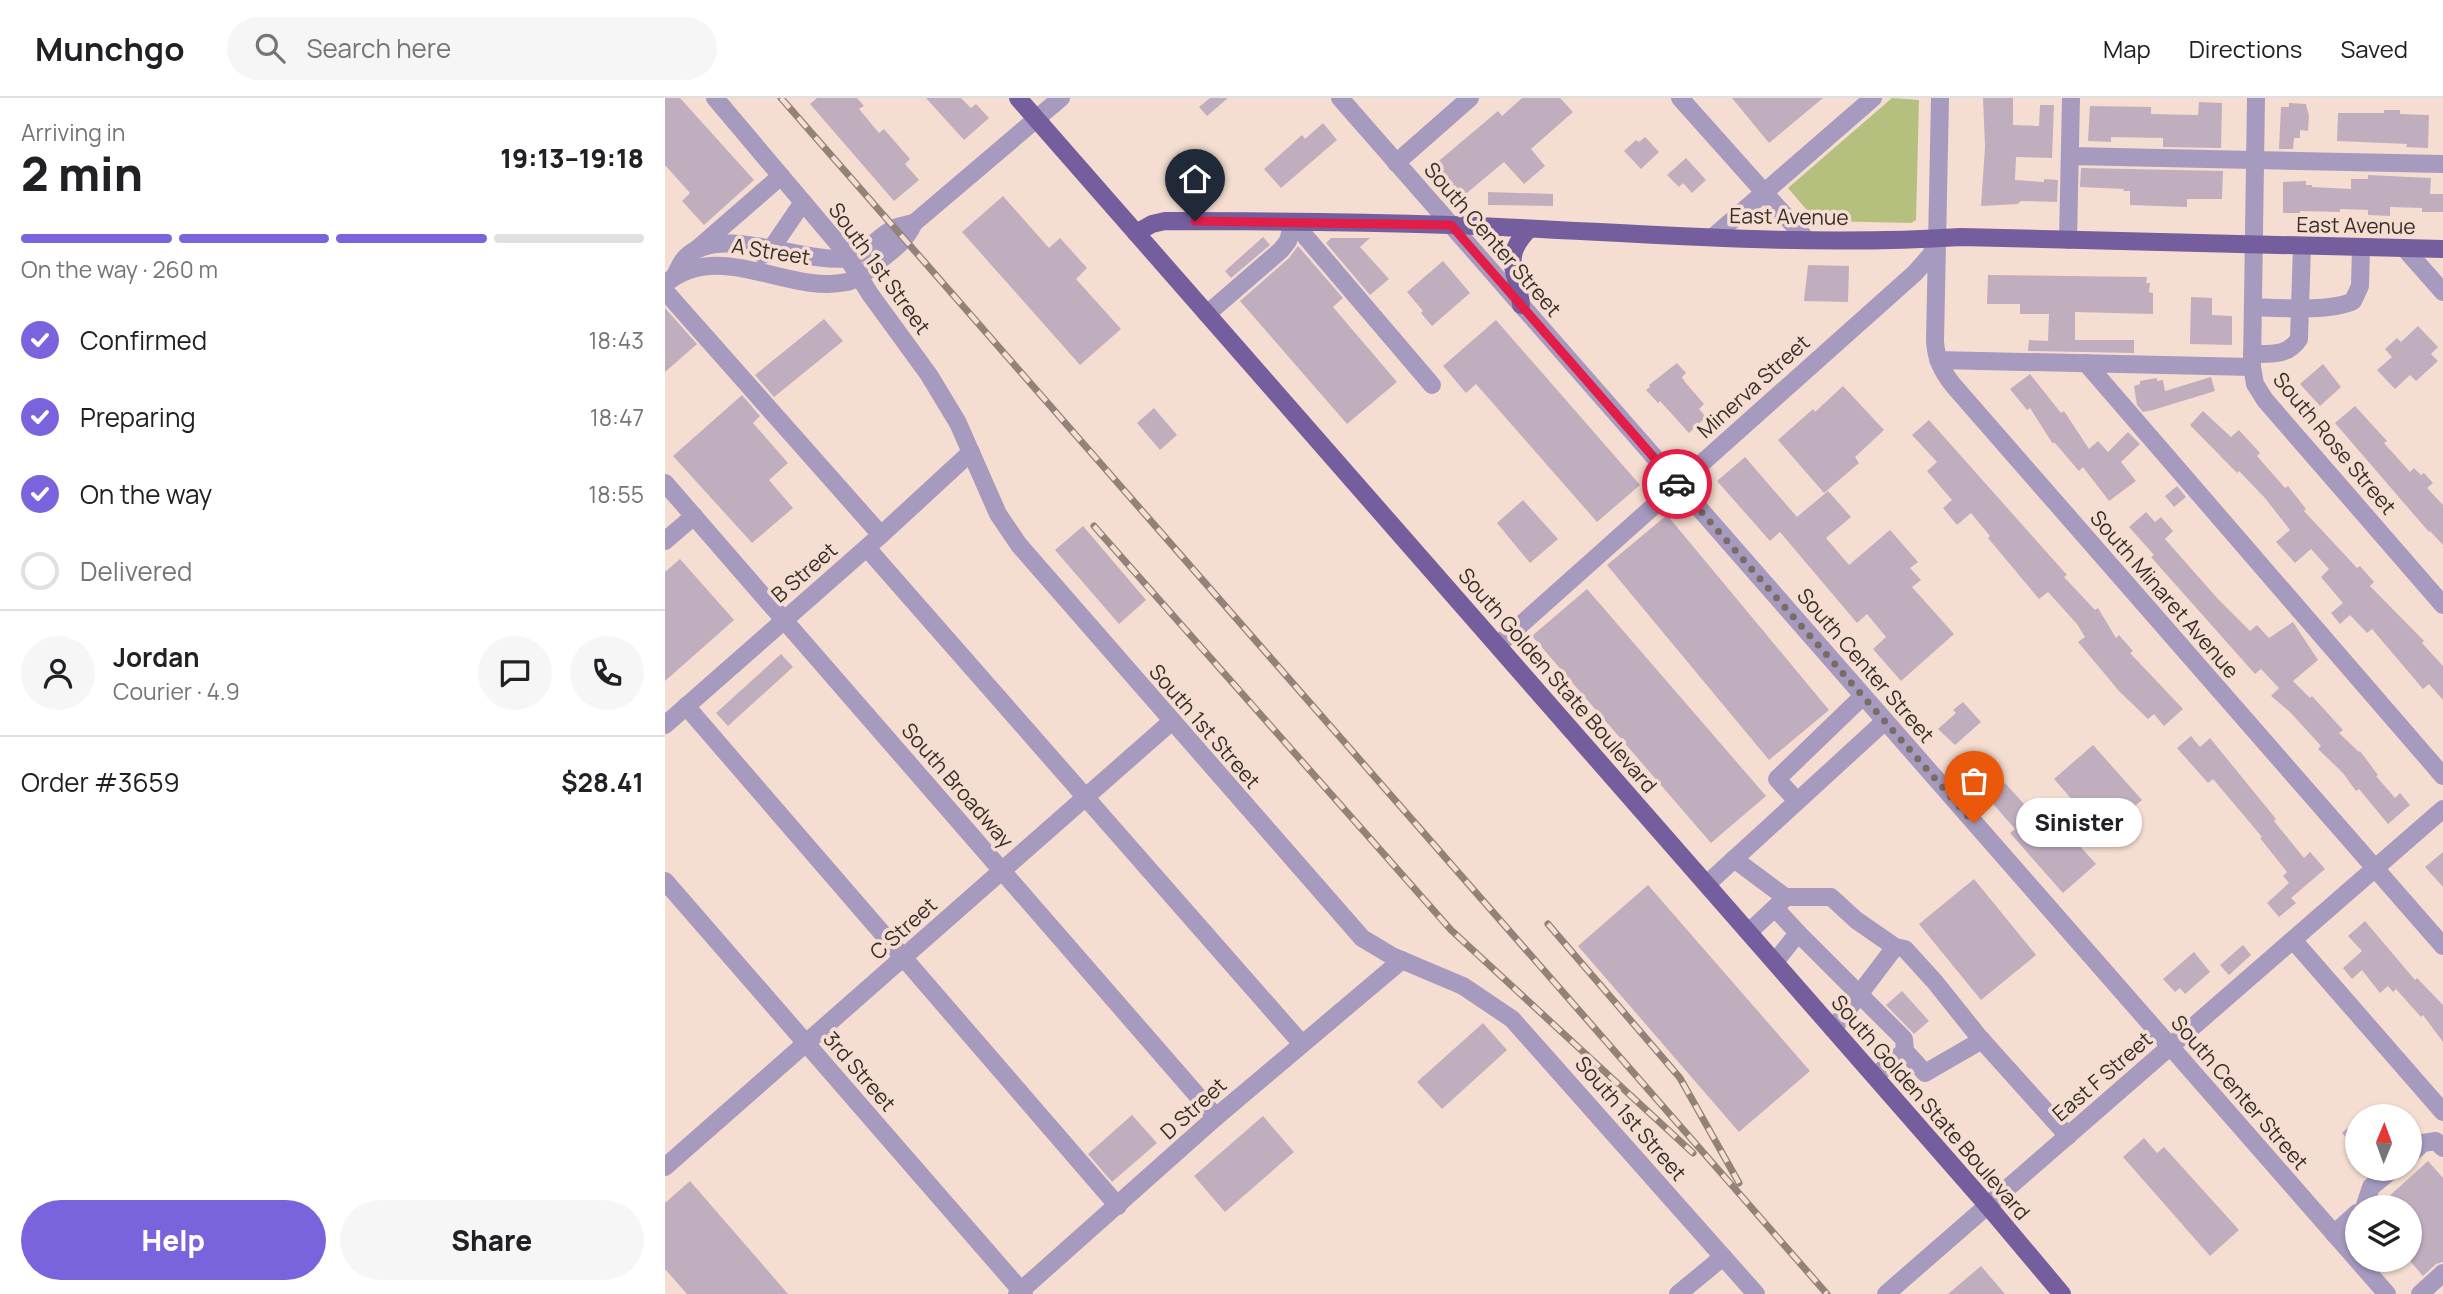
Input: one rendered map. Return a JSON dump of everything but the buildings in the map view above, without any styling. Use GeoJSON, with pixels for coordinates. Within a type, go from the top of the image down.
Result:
{"type":"FeatureCollection","features":[{"type":"Feature","properties":{"kind":"main road","name":"South Golden State Boulevard"},"geometry":{"type":"LineString","coordinates":[[1018,98],[1988,1206],[2048,1287],[2062,1294]]}},
{"type":"Feature","properties":{"kind":"main road","name":"East Avenue"},"geometry":{"type":"LineString","coordinates":[[1136,233],[1152,224],[1165,221],[1293,222],[1451,225],[1713,237],[1917,241],[2068,240],[2443,249]]}},
{"type":"Feature","properties":{"kind":"main road"},"geometry":{"type":"LineString","coordinates":[[1521,305],[1520,286],[1513,272],[1512,261],[1517,244],[1529,229]]}},
{"type":"Feature","properties":{"kind":"street","name":"South 1st Street"},"geometry":{"type":"LineString","coordinates":[[715,98],[848,258],[945,398],[995,508],[1013,537],[1171,722],[1353,930],[1372,946],[1464,986],[1512,1019],[1756,1294]]}},
{"type":"Feature","properties":{"kind":"street"},"geometry":{"type":"LineString","coordinates":[[848,258],[863,252],[894,228],[913,223],[1062,98]]}},
{"type":"Feature","properties":{"kind":"street","name":"South Center Street"},"geometry":{"type":"LineString","coordinates":[[1340,98],[2387,1294]]}},
{"type":"Feature","properties":{"kind":"street"},"geometry":{"type":"LineString","coordinates":[[1396,163],[1470,98]]}},
{"type":"Feature","properties":{"kind":"street"},"geometry":{"type":"LineString","coordinates":[[1680,98],[1806,239]]}},
{"type":"Feature","properties":{"kind":"street"},"geometry":{"type":"LineString","coordinates":[[1713,237],[1873,98]]}},
{"type":"Feature","properties":{"kind":"street","name":"South Minaret Avenue"},"geometry":{"type":"LineString","coordinates":[[1940,98],[1935,341],[1938,360],[1953,385],[2443,946]]}},
{"type":"Feature","properties":{"kind":"street"},"geometry":{"type":"LineString","coordinates":[[2068,240],[2071,98]]}},
{"type":"Feature","properties":{"kind":"street","name":"South Rose Street"},"geometry":{"type":"LineString","coordinates":[[2256,98],[2252,361],[2255,384],[2265,400],[2443,605]]}},
{"type":"Feature","properties":{"kind":"street"},"geometry":{"type":"LineString","coordinates":[[2070,156],[2443,164]]}},
{"type":"Feature","properties":{"kind":"street"},"geometry":{"type":"LineString","coordinates":[[781,176],[696,259],[686,258],[668,283],[881,535]]}},
{"type":"Feature","properties":{"kind":"street"},"geometry":{"type":"LineString","coordinates":[[771,249],[803,202]]}},
{"type":"Feature","properties":{"kind":"street"},"geometry":{"type":"LineString","coordinates":[[1207,314],[1281,250],[1288,241],[1293,222]]}},
{"type":"Feature","properties":{"kind":"street"},"geometry":{"type":"LineString","coordinates":[[1293,222],[1432,384]]}},
{"type":"Feature","properties":{"kind":"street"},"geometry":{"type":"LineString","coordinates":[[859,277],[905,240],[913,223]]}},
{"type":"Feature","properties":{"kind":"street","name":"Minerva Street"},"geometry":{"type":"LineString","coordinates":[[1498,645],[1915,273],[1930,256],[1938,239]]}},
{"type":"Feature","properties":{"kind":"street","name":"A Street"},"geometry":{"type":"LineString","coordinates":[[696,259],[715,245],[732,244],[848,258]]}},
{"type":"Feature","properties":{"kind":"street"},"geometry":{"type":"LineString","coordinates":[[1938,360],[2086,363],[2252,361],[2275,354],[2293,347],[2299,335],[2302,246]]}},
{"type":"Feature","properties":{"kind":"street"},"geometry":{"type":"LineString","coordinates":[[2253,307],[2301,308],[2344,305],[2353,301],[2360,286],[2361,248]]}},
{"type":"Feature","properties":{"kind":"street"},"geometry":{"type":"LineString","coordinates":[[2405,249],[2443,292]]}},
{"type":"Feature","properties":{"kind":"street","name":"A Street"},"geometry":{"type":"LineString","coordinates":[[696,259],[714,265],[827,283],[846,282],[859,277]]}},
{"type":"Feature","properties":{"kind":"street"},"geometry":{"type":"LineString","coordinates":[[1915,273],[1925,272],[1937,277]]}},
{"type":"Feature","properties":{"kind":"street"},"geometry":{"type":"LineString","coordinates":[[2086,363],[2443,776]]}},
{"type":"Feature","properties":{"kind":"street","name":"B Street"},"geometry":{"type":"LineString","coordinates":[[665,725],[867,548],[971,452]]}},
{"type":"Feature","properties":{"kind":"street","name":"South Broadway"},"geometry":{"type":"LineString","coordinates":[[665,483],[1216,1117]]}},
{"type":"Feature","properties":{"kind":"street"},"geometry":{"type":"LineString","coordinates":[[665,541],[694,516]]}},
{"type":"Feature","properties":{"kind":"street"},"geometry":{"type":"LineString","coordinates":[[867,548],[1302,1044]]}},
{"type":"Feature","properties":{"kind":"street"},"geometry":{"type":"LineString","coordinates":[[1797,801],[1777,779],[1863,696]]}},
{"type":"Feature","properties":{"kind":"street"},"geometry":{"type":"LineString","coordinates":[[686,706],[1118,1206]]}},
{"type":"Feature","properties":{"kind":"street"},"geometry":{"type":"LineString","coordinates":[[1707,884],[1885,721]]}},
{"type":"Feature","properties":{"kind":"street","name":"C Street"},"geometry":{"type":"LineString","coordinates":[[665,1167],[1171,722]]}},
{"type":"Feature","properties":{"kind":"street"},"geometry":{"type":"LineString","coordinates":[[1822,736],[1843,759]]}},
{"type":"Feature","properties":{"kind":"street","name":"East F Street"},"geometry":{"type":"LineString","coordinates":[[1887,1294],[2443,809]]}},
{"type":"Feature","properties":{"kind":"street"},"geometry":{"type":"LineString","coordinates":[[1734,859],[1780,903],[1798,933],[1904,1038],[1905,1051],[1925,1073],[1982,1040]]}},
{"type":"Feature","properties":{"kind":"street","name":"3rd Street"},"geometry":{"type":"LineString","coordinates":[[665,881],[1021,1293]]}},
{"type":"Feature","properties":{"kind":"street"},"geometry":{"type":"LineString","coordinates":[[1749,933],[1780,903],[1831,897],[1856,920],[1895,947],[1905,949],[2068,1136]]}},
{"type":"Feature","properties":{"kind":"street"},"geometry":{"type":"LineString","coordinates":[[1775,962],[1798,933]]}},
{"type":"Feature","properties":{"kind":"street"},"geometry":{"type":"LineString","coordinates":[[2293,940],[2443,1112]]}},
{"type":"Feature","properties":{"kind":"street"},"geometry":{"type":"LineString","coordinates":[[1833,1029],[1895,947]]}},
{"type":"Feature","properties":{"kind":"street","name":"D Street"},"geometry":{"type":"LineString","coordinates":[[1021,1293],[1216,1117],[1402,960]]}},
{"type":"Feature","properties":{"kind":"street"},"geometry":{"type":"LineString","coordinates":[[1875,1076],[1905,1051]]}},
{"type":"Feature","properties":{"kind":"street"},"geometry":{"type":"LineString","coordinates":[[2422,1144],[2436,1141],[2443,1148]]}},
{"type":"Feature","properties":{"kind":"street"},"geometry":{"type":"LineString","coordinates":[[2368,1195],[2371,1187],[2378,1181]]}},
{"type":"Feature","properties":{"kind":"street"},"geometry":{"type":"LineString","coordinates":[[2334,1234],[2345,1224]]}},
{"type":"Feature","properties":{"kind":"street"},"geometry":{"type":"LineString","coordinates":[[1678,1294],[1723,1257]]}},
{"type":"Feature","properties":{"kind":"street"},"geometry":{"type":"LineString","coordinates":[[2420,1294],[2443,1273]]}},
{"type":"Feature","properties":{"kind":"green space"},"geometry":{"type":"Polygon","coordinates":[[[1892,98],[1919,100],[1916,220],[1911,223],[1824,221],[1812,216],[1788,188],[1892,98]]]}},
{"type":"Feature","properties":{"kind":"railway"},"geometry":{"type":"LineString","coordinates":[[781,98],[1827,1294]]}},
{"type":"Feature","properties":{"kind":"railway"},"geometry":{"type":"LineString","coordinates":[[1094,526],[1451,930],[1693,1153]]}},
{"type":"Feature","properties":{"kind":"railway"},"geometry":{"type":"LineString","coordinates":[[1548,924],[1680,1078],[1739,1183]]}},
{"type":"Feature","properties":{"kind":"way so far"},"geometry":{"type":"LineString","coordinates":[[1677,484],[1974,823]]}},
{"type":"Feature","properties":{"kind":"place","name":"Sinister"},"geometry":{"type":"Point","coordinates":[1974,823]}},
{"type":"Feature","properties":{"kind":"route"},"geometry":{"type":"LineString","coordinates":[[1195,221],[1451,225],[1677,484]]}}]}
